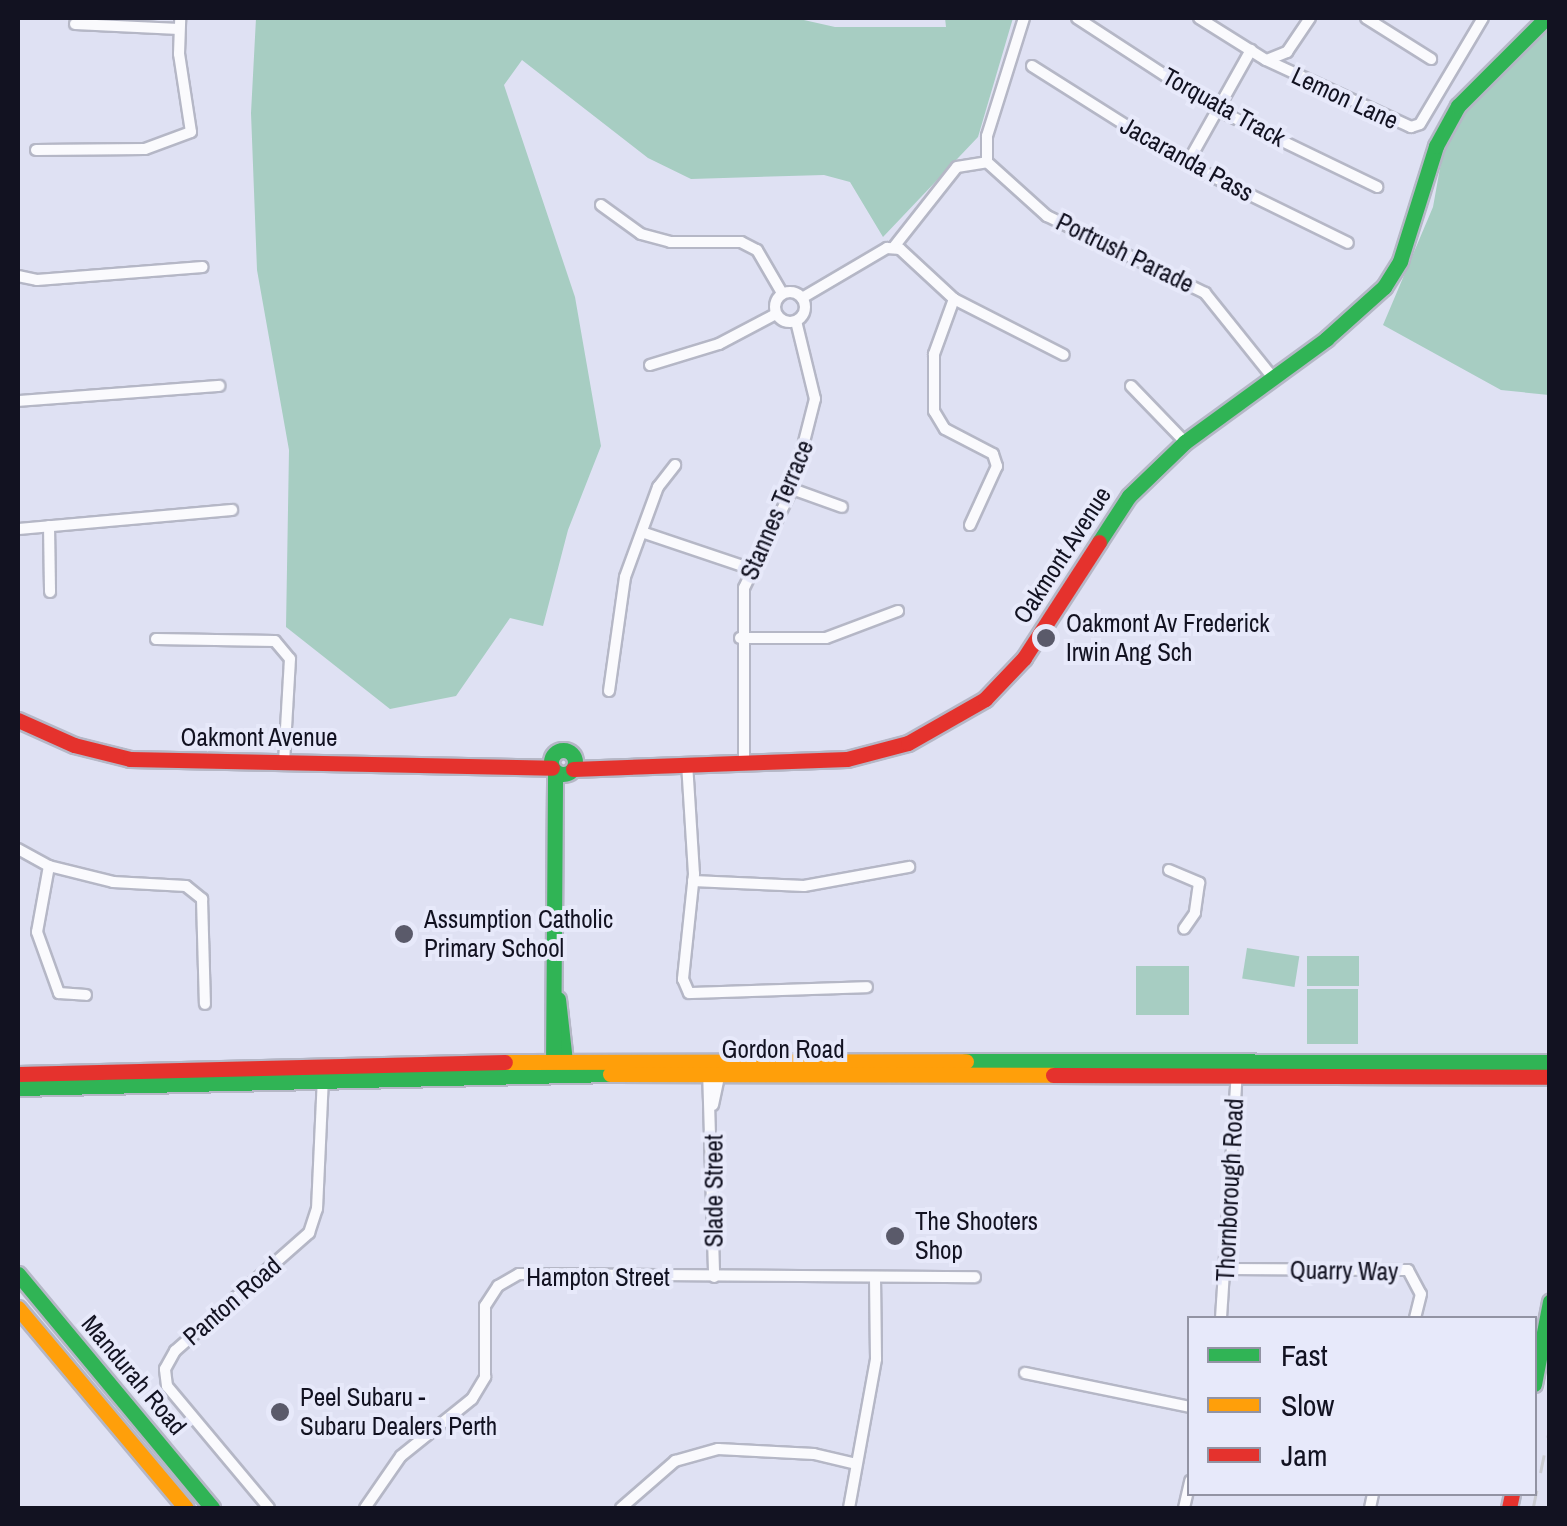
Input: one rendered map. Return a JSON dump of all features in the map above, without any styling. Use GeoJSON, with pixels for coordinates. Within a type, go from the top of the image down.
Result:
{"type":"FeatureCollection","features":[{"type":"Feature","properties":{"kind":"main road","name":"Oakmont Avenue"},"geometry":{"type":"LineString","coordinates":[[18,720],[74,745],[130,759],[562,765],[744,763],[859,757],[908,743],[972,710],[1024,658],[1111,518],[1186,442],[1273,378],[1384,287],[1400,260],[1436,146],[1458,106],[1546,18]]}},
{"type":"Feature","properties":{"kind":"main road"},"geometry":{"type":"LineString","coordinates":[[560,1067],[554,990],[554,824],[562,765]]}},
{"type":"Feature","properties":{"kind":"main road","name":"Gordon Road"},"geometry":{"type":"LineString","coordinates":[[1515,1070],[1550,1062]]}},
{"type":"Feature","properties":{"kind":"main road","name":"Gordon Road"},"geometry":{"type":"LineString","coordinates":[[18,1074],[70,1079],[560,1067],[1237,1068],[1515,1070],[1550,1078]]}},
{"type":"Feature","properties":{"kind":"main road","name":"Gordon Road"},"geometry":{"type":"LineString","coordinates":[[18,1088],[70,1079]]}},
{"type":"Feature","properties":{"kind":"main road","name":"Mandurah Road"},"geometry":{"type":"LineString","coordinates":[[18,1274],[212,1508]]}},
{"type":"Feature","properties":{"kind":"main road"},"geometry":{"type":"LineString","coordinates":[[1537,1369],[1550,1302]]}},
{"type":"Feature","properties":{"kind":"main road","name":"Mandurah Road"},"geometry":{"type":"LineString","coordinates":[[18,1308],[186,1508]]}},
{"type":"Feature","properties":{"kind":"street"},"geometry":{"type":"LineString","coordinates":[[782,293],[802,298],[893,248],[957,167],[987,162],[987,136],[1024,18]]}},
{"type":"Feature","properties":{"kind":"street","name":"Torquata Track"},"geometry":{"type":"LineString","coordinates":[[1077,18],[1218,110],[1377,188]]}},
{"type":"Feature","properties":{"kind":"street"},"geometry":{"type":"LineString","coordinates":[[1198,18],[1266,60],[1287,52],[1310,18]]}},
{"type":"Feature","properties":{"kind":"street"},"geometry":{"type":"LineString","coordinates":[[1366,18],[1432,59]]}},
{"type":"Feature","properties":{"kind":"street","name":"Lemon Lane"},"geometry":{"type":"LineString","coordinates":[[1266,60],[1411,128],[1420,124],[1483,18]]}},
{"type":"Feature","properties":{"kind":"street"},"geometry":{"type":"LineString","coordinates":[[36,150],[146,150],[192,132],[180,23],[75,24]]}},
{"type":"Feature","properties":{"kind":"street"},"geometry":{"type":"LineString","coordinates":[[1187,164],[1251,50]]}},
{"type":"Feature","properties":{"kind":"street","name":"Jacaranda Pass"},"geometry":{"type":"LineString","coordinates":[[1032,66],[1187,164],[1348,244]]}},
{"type":"Feature","properties":{"kind":"street","name":"Portrush Parade"},"geometry":{"type":"LineString","coordinates":[[987,162],[1047,216],[1205,292],[1273,378]]}},
{"type":"Feature","properties":{"kind":"street"},"geometry":{"type":"LineString","coordinates":[[601,205],[641,234],[670,242],[742,242],[766,262],[782,293],[776,314],[719,344],[650,365]]}},
{"type":"Feature","properties":{"kind":"street"},"geometry":{"type":"LineString","coordinates":[[893,248],[954,299],[1064,355]]}},
{"type":"Feature","properties":{"kind":"street"},"geometry":{"type":"LineString","coordinates":[[18,276],[36,280],[202,267]]}},
{"type":"Feature","properties":{"kind":"street"},"geometry":{"type":"LineString","coordinates":[[776,314],[796,321],[805,311],[802,298]]}},
{"type":"Feature","properties":{"kind":"street"},"geometry":{"type":"LineString","coordinates":[[954,299],[934,354],[934,412],[945,429],[993,454],[997,466],[970,525]]}},
{"type":"Feature","properties":{"kind":"street","name":"Stannes Terrace"},"geometry":{"type":"LineString","coordinates":[[744,763],[740,638],[749,568],[792,489],[815,399],[796,321]]}},
{"type":"Feature","properties":{"kind":"street"},"geometry":{"type":"LineString","coordinates":[[18,401],[219,386]]}},
{"type":"Feature","properties":{"kind":"street"},"geometry":{"type":"LineString","coordinates":[[1131,386],[1186,442]]}},
{"type":"Feature","properties":{"kind":"street"},"geometry":{"type":"LineString","coordinates":[[609,691],[613,632],[642,532],[658,487],[675,464]]}},
{"type":"Feature","properties":{"kind":"street"},"geometry":{"type":"LineString","coordinates":[[792,489],[842,507]]}},
{"type":"Feature","properties":{"kind":"street"},"geometry":{"type":"LineString","coordinates":[[18,529],[232,510]]}},
{"type":"Feature","properties":{"kind":"street"},"geometry":{"type":"LineString","coordinates":[[48,526],[50,592]]}},
{"type":"Feature","properties":{"kind":"street"},"geometry":{"type":"LineString","coordinates":[[642,532],[749,568]]}},
{"type":"Feature","properties":{"kind":"street"},"geometry":{"type":"LineString","coordinates":[[740,638],[826,638],[898,612]]}},
{"type":"Feature","properties":{"kind":"street"},"geometry":{"type":"LineString","coordinates":[[156,639],[275,642],[290,659],[284,762]]}},
{"type":"Feature","properties":{"kind":"street"},"geometry":{"type":"LineString","coordinates":[[686,763],[693,881],[684,979],[688,993],[867,987]]}},
{"type":"Feature","properties":{"kind":"street"},"geometry":{"type":"LineString","coordinates":[[18,849],[48,866],[113,882],[186,886],[202,899],[205,1004]]}},
{"type":"Feature","properties":{"kind":"street"},"geometry":{"type":"LineString","coordinates":[[48,866],[36,932],[59,993],[86,995]]}},
{"type":"Feature","properties":{"kind":"street"},"geometry":{"type":"LineString","coordinates":[[693,881],[804,886],[909,868]]}},
{"type":"Feature","properties":{"kind":"street"},"geometry":{"type":"LineString","coordinates":[[1169,870],[1199,883],[1195,913],[1184,929]]}},
{"type":"Feature","properties":{"kind":"street","name":"Slade Street"},"geometry":{"type":"LineString","coordinates":[[714,1067],[714,1277]]}},
{"type":"Feature","properties":{"kind":"street","name":"Thornborough Road"},"geometry":{"type":"LineString","coordinates":[[1221,1316],[1228,1269],[1237,1068]]}},
{"type":"Feature","properties":{"kind":"street","name":"Panton Road"},"geometry":{"type":"LineString","coordinates":[[269,1508],[167,1386],[165,1369],[174,1352],[310,1233],[317,1209],[323,1072]]}},
{"type":"Feature","properties":{"kind":"street","name":"Quarry Way"},"geometry":{"type":"LineString","coordinates":[[1228,1269],[1408,1270],[1421,1294],[1416,1316]]}},
{"type":"Feature","properties":{"kind":"street","name":"Hampton Street"},"geometry":{"type":"LineString","coordinates":[[366,1508],[402,1456],[472,1400],[485,1377],[485,1306],[498,1286],[519,1274],[975,1277]]}},
{"type":"Feature","properties":{"kind":"street"},"geometry":{"type":"LineString","coordinates":[[849,1508],[876,1359],[875,1277]]}},
{"type":"Feature","properties":{"kind":"street"},"geometry":{"type":"LineString","coordinates":[[1024,1374],[1187,1406]]}},
{"type":"Feature","properties":{"kind":"street"},"geometry":{"type":"LineString","coordinates":[[621,1508],[675,1461],[718,1449],[814,1454],[856,1464]]}},
{"type":"Feature","properties":{"kind":"green space"},"geometry":{"type":"Polygon","coordinates":[[[256,18],[795,18],[835,27],[946,27],[945,18],[1013,18],[978,137],[883,237],[850,182],[824,175],[691,179],[648,158],[522,60],[504,85],[575,297],[601,446],[568,530],[543,626],[510,618],[456,696],[390,709],[286,627],[289,450],[257,270],[251,113],[256,18]]]}},
{"type":"Feature","properties":{"kind":"green space"},"geometry":{"type":"Polygon","coordinates":[[[1549,22],[1549,395],[1501,390],[1383,325],[1433,207],[1442,157],[1457,123],[1488,79],[1549,22]]]}},
{"type":"Feature","properties":{"kind":"green space"},"geometry":{"type":"Polygon","coordinates":[[[1247,948],[1299,956],[1294,987],[1242,979],[1247,948]]]}},
{"type":"Feature","properties":{"kind":"green space"},"geometry":{"type":"Polygon","coordinates":[[[1307,956],[1359,956],[1359,986],[1307,986],[1307,956]]]}},
{"type":"Feature","properties":{"kind":"green space"},"geometry":{"type":"Polygon","coordinates":[[[1136,966],[1189,966],[1189,1015],[1136,1015],[1136,966]]]}},
{"type":"Feature","properties":{"kind":"green space"},"geometry":{"type":"Polygon","coordinates":[[[1307,989],[1358,989],[1358,1044],[1307,1044],[1307,989]]]}},
{"type":"Feature","properties":{"kind":"railway"},"geometry":{"type":"LineString","coordinates":[[1537,1489],[1550,1426]]}},
{"type":"Feature","properties":{"kind":"railway"},"geometry":{"type":"LineString","coordinates":[[1533,1508],[1535,1496]]}},
{"type":"Feature","properties":{"kind":"traffic: fast"},"geometry":{"type":"LineString","coordinates":[[1099,542],[1129,496],[1185,442],[1326,339],[1384,287],[1400,261],[1436,146],[1458,106],[1546,18]]}},
{"type":"Feature","properties":{"kind":"traffic: fast"},"geometry":{"type":"LineString","coordinates":[[558,750],[568,750],[575,762],[568,774],[558,774],[551,767],[551,757],[558,750]]}},
{"type":"Feature","properties":{"kind":"traffic: fast"},"geometry":{"type":"LineString","coordinates":[[553,1070],[555,771]]}},
{"type":"Feature","properties":{"kind":"traffic: fast"},"geometry":{"type":"LineString","coordinates":[[558,999],[566,1070]]}},
{"type":"Feature","properties":{"kind":"traffic: fast"},"geometry":{"type":"LineString","coordinates":[[966,1061],[1550,1062]]}},
{"type":"Feature","properties":{"kind":"traffic: fast"},"geometry":{"type":"LineString","coordinates":[[18,1088],[610,1074]]}},
{"type":"Feature","properties":{"kind":"traffic: fast"},"geometry":{"type":"LineString","coordinates":[[18,1274],[212,1508]]}},
{"type":"Feature","properties":{"kind":"traffic: fast"},"geometry":{"type":"LineString","coordinates":[[1537,1369],[1550,1302]]}},
{"type":"Feature","properties":{"kind":"traffic: slow"},"geometry":{"type":"LineString","coordinates":[[505,1062],[966,1061]]}},
{"type":"Feature","properties":{"kind":"traffic: slow"},"geometry":{"type":"LineString","coordinates":[[610,1074],[1053,1075]]}},
{"type":"Feature","properties":{"kind":"traffic: slow"},"geometry":{"type":"LineString","coordinates":[[18,1308],[186,1508]]}},
{"type":"Feature","properties":{"kind":"traffic: jam"},"geometry":{"type":"LineString","coordinates":[[573,769],[847,759],[908,743],[985,699],[1024,658],[1099,542]]}},
{"type":"Feature","properties":{"kind":"traffic: jam"},"geometry":{"type":"LineString","coordinates":[[18,720],[74,745],[130,759],[552,768]]}},
{"type":"Feature","properties":{"kind":"traffic: jam"},"geometry":{"type":"LineString","coordinates":[[18,1074],[505,1062]]}},
{"type":"Feature","properties":{"kind":"traffic: jam"},"geometry":{"type":"LineString","coordinates":[[1053,1075],[1550,1077]]}},
{"type":"Feature","properties":{"kind":"traffic: jam"},"geometry":{"type":"LineString","coordinates":[[1509,1508],[1512,1496]]}},
{"type":"Feature","properties":{"kind":"place","name":"Oakmont Av Frederick Irwin Ang Sch"},"geometry":{"type":"Point","coordinates":[1046,638]}},
{"type":"Feature","properties":{"kind":"place","name":"Assumption Catholic Primary School"},"geometry":{"type":"Point","coordinates":[404,934]}},
{"type":"Feature","properties":{"kind":"place","name":"The Shooters Shop"},"geometry":{"type":"Point","coordinates":[895,1236]}},
{"type":"Feature","properties":{"kind":"place","name":"Peel Subaru - Subaru Dealers Perth"},"geometry":{"type":"Point","coordinates":[280,1412]}}]}
